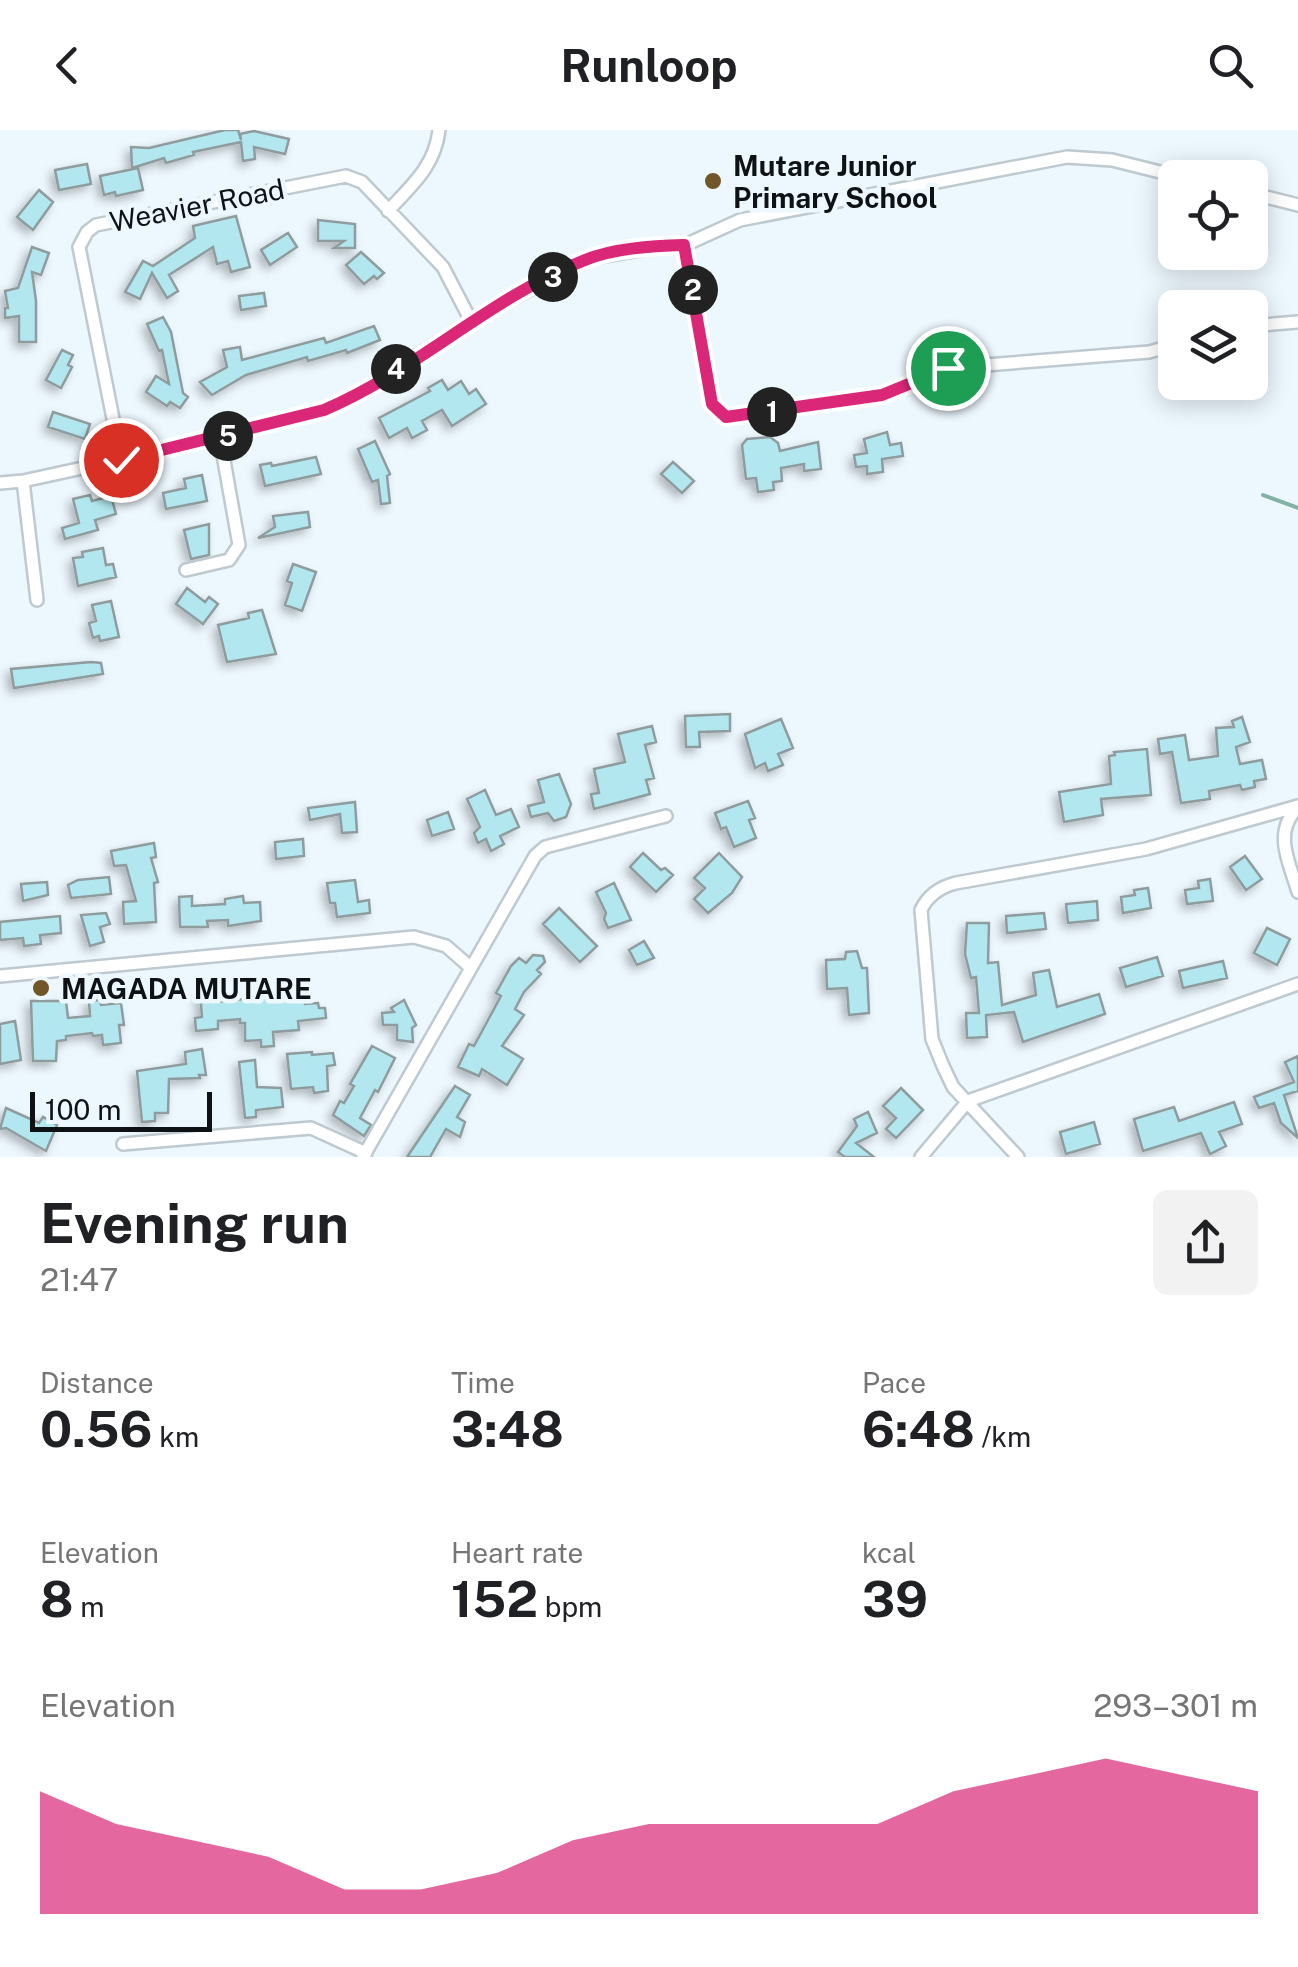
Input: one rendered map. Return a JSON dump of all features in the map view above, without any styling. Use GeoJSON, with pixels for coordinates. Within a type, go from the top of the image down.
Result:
{"type":"FeatureCollection","features":[{"type":"Feature","properties":{"kind":"street"},"geometry":{"type":"LineString","coordinates":[[388,211],[436,153],[439,130]]}},
{"type":"Feature","properties":{"kind":"street"},"geometry":{"type":"LineString","coordinates":[[0,482],[23,481],[220,438],[324,410],[351,398],[471,321],[587,259],[656,246],[684,245],[740,220],[1067,157],[1112,160],[1158,172]]}},
{"type":"Feature","properties":{"kind":"street","name":"Weavier Road"},"geometry":{"type":"LineString","coordinates":[[121,460],[79,248],[86,232],[96,225],[346,176],[362,182],[443,267],[471,321]]}},
{"type":"Feature","properties":{"kind":"street"},"geometry":{"type":"LineString","coordinates":[[1268,198],[1298,205]]}},
{"type":"Feature","properties":{"kind":"street"},"geometry":{"type":"LineString","coordinates":[[684,245],[712,404],[726,417],[882,395],[948,368],[1158,349]]}},
{"type":"Feature","properties":{"kind":"street"},"geometry":{"type":"LineString","coordinates":[[1268,324],[1298,322]]}},
{"type":"Feature","properties":{"kind":"street"},"geometry":{"type":"LineString","coordinates":[[186,570],[229,560],[240,546],[220,438]]}},
{"type":"Feature","properties":{"kind":"street"},"geometry":{"type":"LineString","coordinates":[[23,481],[37,600]]}},
{"type":"Feature","properties":{"kind":"street"},"geometry":{"type":"LineString","coordinates":[[1298,807],[1286,820],[1281,834],[1298,892]]}},
{"type":"Feature","properties":{"kind":"street"},"geometry":{"type":"LineString","coordinates":[[1018,1157],[953,1087],[932,1039],[921,910],[929,897],[956,883],[1146,849],[1298,807]]}},
{"type":"Feature","properties":{"kind":"street"},"geometry":{"type":"LineString","coordinates":[[123,1144],[311,1128],[364,1155],[535,856],[545,847],[666,816]]}},
{"type":"Feature","properties":{"kind":"street"},"geometry":{"type":"LineString","coordinates":[[0,976],[414,937],[446,946],[470,968]]}},
{"type":"Feature","properties":{"kind":"street"},"geometry":{"type":"LineString","coordinates":[[921,1157],[968,1102],[1298,984]]}},
{"type":"Feature","properties":{"kind":"building"},"geometry":{"type":"Polygon","coordinates":[[[238,130],[241,140],[240,134],[254,131],[289,139],[285,154],[254,147],[255,159],[243,161],[241,142],[193,152],[194,155],[166,163],[164,158],[132,168],[131,147],[149,148],[238,130]]]}},
{"type":"Feature","properties":{"kind":"building"},"geometry":{"type":"Polygon","coordinates":[[[87,164],[91,184],[59,190],[55,170],[87,164]]]}},
{"type":"Feature","properties":{"kind":"building"},"geometry":{"type":"Polygon","coordinates":[[[138,168],[143,190],[104,195],[100,176],[138,168]]]}},
{"type":"Feature","properties":{"kind":"building"},"geometry":{"type":"Polygon","coordinates":[[[39,190],[53,202],[33,230],[17,217],[39,190]]]}},
{"type":"Feature","properties":{"kind":"building"},"geometry":{"type":"Polygon","coordinates":[[[236,216],[250,267],[231,272],[228,261],[217,264],[213,247],[169,275],[178,291],[167,298],[152,273],[140,299],[125,292],[143,261],[153,266],[195,238],[193,226],[236,216]]]}},
{"type":"Feature","properties":{"kind":"building"},"geometry":{"type":"Polygon","coordinates":[[[318,220],[355,224],[355,248],[334,248],[344,241],[318,241],[318,220]]]}},
{"type":"Feature","properties":{"kind":"building"},"geometry":{"type":"Polygon","coordinates":[[[288,233],[297,247],[270,265],[261,250],[288,233]]]}},
{"type":"Feature","properties":{"kind":"building"},"geometry":{"type":"Polygon","coordinates":[[[32,247],[49,253],[41,275],[32,272],[36,342],[19,342],[19,316],[5,318],[5,291],[18,288],[32,247]]]}},
{"type":"Feature","properties":{"kind":"building"},"geometry":{"type":"Polygon","coordinates":[[[361,252],[384,273],[364,284],[346,265],[361,252]]]}},
{"type":"Feature","properties":{"kind":"building"},"geometry":{"type":"Polygon","coordinates":[[[264,293],[266,306],[241,310],[239,296],[264,293]]]}},
{"type":"Feature","properties":{"kind":"building"},"geometry":{"type":"Polygon","coordinates":[[[163,317],[171,332],[183,393],[188,397],[180,408],[170,402],[167,406],[146,392],[156,376],[169,384],[162,350],[159,351],[147,324],[163,317]]]}},
{"type":"Feature","properties":{"kind":"building"},"geometry":{"type":"Polygon","coordinates":[[[374,326],[380,340],[347,353],[346,350],[308,361],[307,357],[246,375],[212,395],[200,382],[227,367],[223,350],[240,347],[242,360],[324,338],[326,343],[374,326]]]}},
{"type":"Feature","properties":{"kind":"building"},"geometry":{"type":"Polygon","coordinates":[[[62,350],[73,355],[68,365],[72,367],[61,388],[46,380],[62,350]]]}},
{"type":"Feature","properties":{"kind":"building"},"geometry":{"type":"Polygon","coordinates":[[[442,380],[448,390],[461,381],[469,394],[476,389],[486,404],[452,426],[442,410],[422,421],[427,430],[412,438],[407,428],[389,438],[379,418],[430,391],[428,388],[442,380]]]}},
{"type":"Feature","properties":{"kind":"building"},"geometry":{"type":"Polygon","coordinates":[[[53,412],[90,424],[85,439],[48,427],[53,412]]]}},
{"type":"Feature","properties":{"kind":"building"},"geometry":{"type":"Polygon","coordinates":[[[887,432],[890,445],[901,443],[903,456],[882,459],[883,472],[867,474],[867,466],[856,467],[854,455],[867,453],[864,439],[887,432]]]}},
{"type":"Feature","properties":{"kind":"building"},"geometry":{"type":"Polygon","coordinates":[[[770,437],[778,443],[780,451],[818,442],[821,469],[804,471],[804,464],[781,468],[782,481],[773,482],[774,490],[758,492],[756,478],[746,479],[742,445],[747,439],[770,437]]]}},
{"type":"Feature","properties":{"kind":"building"},"geometry":{"type":"Polygon","coordinates":[[[375,441],[390,474],[390,503],[381,504],[378,480],[372,482],[358,449],[375,441]]]}},
{"type":"Feature","properties":{"kind":"building"},"geometry":{"type":"Polygon","coordinates":[[[316,457],[321,474],[265,486],[260,465],[316,457]]]}},
{"type":"Feature","properties":{"kind":"building"},"geometry":{"type":"Polygon","coordinates":[[[673,462],[694,481],[682,493],[661,474],[673,462]]]}},
{"type":"Feature","properties":{"kind":"building"},"geometry":{"type":"Polygon","coordinates":[[[202,475],[207,501],[166,509],[163,493],[186,488],[184,479],[202,475]]]}},
{"type":"Feature","properties":{"kind":"building"},"geometry":{"type":"Polygon","coordinates":[[[90,495],[92,501],[111,496],[116,514],[95,520],[98,530],[65,539],[62,528],[79,523],[73,499],[90,495]]]}},
{"type":"Feature","properties":{"kind":"building"},"geometry":{"type":"Polygon","coordinates":[[[308,512],[310,527],[258,538],[275,527],[273,516],[308,512]]]}},
{"type":"Feature","properties":{"kind":"building"},"geometry":{"type":"Polygon","coordinates":[[[209,524],[209,555],[191,559],[184,530],[209,524]]]}},
{"type":"Feature","properties":{"kind":"building"},"geometry":{"type":"Polygon","coordinates":[[[103,548],[106,565],[113,564],[116,577],[78,586],[73,558],[103,548]]]}},
{"type":"Feature","properties":{"kind":"building"},"geometry":{"type":"Polygon","coordinates":[[[293,564],[316,572],[302,611],[285,605],[293,564]]]}},
{"type":"Feature","properties":{"kind":"building"},"geometry":{"type":"Polygon","coordinates":[[[187,588],[205,602],[209,597],[218,604],[203,624],[176,604],[187,588]]]}},
{"type":"Feature","properties":{"kind":"building"},"geometry":{"type":"Polygon","coordinates":[[[111,601],[119,637],[100,641],[99,636],[93,638],[89,623],[96,621],[92,605],[111,601]]]}},
{"type":"Feature","properties":{"kind":"building"},"geometry":{"type":"Polygon","coordinates":[[[262,610],[276,654],[227,662],[218,625],[249,618],[248,613],[262,610]]]}},
{"type":"Feature","properties":{"kind":"building"},"geometry":{"type":"Polygon","coordinates":[[[101,663],[103,674],[14,688],[11,669],[101,663]]]}},
{"type":"Feature","properties":{"kind":"building"},"geometry":{"type":"Polygon","coordinates":[[[730,714],[730,731],[699,732],[700,747],[686,747],[685,716],[730,714]]]}},
{"type":"Feature","properties":{"kind":"building"},"geometry":{"type":"Polygon","coordinates":[[[1242,717],[1250,742],[1236,747],[1240,764],[1262,760],[1266,779],[1254,781],[1255,787],[1242,790],[1240,785],[1209,791],[1210,799],[1181,803],[1172,752],[1160,754],[1158,739],[1185,735],[1189,760],[1218,756],[1216,728],[1234,727],[1232,721],[1242,717]]]}},
{"type":"Feature","properties":{"kind":"building"},"geometry":{"type":"Polygon","coordinates":[[[781,719],[793,748],[778,754],[783,765],[768,771],[765,763],[755,768],[745,734],[781,719]]]}},
{"type":"Feature","properties":{"kind":"building"},"geometry":{"type":"Polygon","coordinates":[[[652,726],[656,742],[645,745],[654,778],[646,780],[650,794],[594,809],[591,794],[599,793],[594,769],[625,762],[618,734],[652,726]]]}},
{"type":"Feature","properties":{"kind":"building"},"geometry":{"type":"Polygon","coordinates":[[[1147,749],[1151,795],[1101,799],[1103,815],[1064,822],[1059,792],[1111,784],[1109,756],[1114,752],[1147,749]]]}},
{"type":"Feature","properties":{"kind":"building"},"geometry":{"type":"Polygon","coordinates":[[[559,774],[571,804],[566,817],[554,821],[548,813],[531,817],[528,806],[544,802],[538,780],[559,774]]]}},
{"type":"Feature","properties":{"kind":"building"},"geometry":{"type":"Polygon","coordinates":[[[485,790],[496,815],[511,809],[519,827],[500,836],[504,844],[491,851],[486,839],[478,843],[474,833],[480,827],[467,799],[485,790]]]}},
{"type":"Feature","properties":{"kind":"building"},"geometry":{"type":"Polygon","coordinates":[[[748,801],[755,818],[749,820],[756,838],[734,847],[715,813],[748,801]]]}},
{"type":"Feature","properties":{"kind":"building"},"geometry":{"type":"Polygon","coordinates":[[[355,802],[357,832],[342,833],[340,814],[310,820],[308,808],[355,802]]]}},
{"type":"Feature","properties":{"kind":"building"},"geometry":{"type":"Polygon","coordinates":[[[448,812],[454,829],[432,836],[427,820],[448,812]]]}},
{"type":"Feature","properties":{"kind":"building"},"geometry":{"type":"Polygon","coordinates":[[[303,839],[304,856],[276,859],[275,842],[303,839]]]}},
{"type":"Feature","properties":{"kind":"building"},"geometry":{"type":"Polygon","coordinates":[[[154,843],[156,857],[151,858],[158,882],[154,883],[156,922],[124,924],[123,902],[136,901],[126,865],[114,866],[111,851],[154,843]]]}},
{"type":"Feature","properties":{"kind":"building"},"geometry":{"type":"Polygon","coordinates":[[[643,853],[661,870],[665,868],[673,875],[656,892],[630,867],[643,853]]]}},
{"type":"Feature","properties":{"kind":"building"},"geometry":{"type":"Polygon","coordinates":[[[719,853],[742,877],[732,893],[708,913],[694,899],[705,888],[694,878],[719,853]]]}},
{"type":"Feature","properties":{"kind":"building"},"geometry":{"type":"Polygon","coordinates":[[[1245,856],[1262,879],[1246,890],[1230,867],[1245,856]]]}},
{"type":"Feature","properties":{"kind":"building"},"geometry":{"type":"Polygon","coordinates":[[[109,877],[111,894],[71,898],[68,885],[109,877]]]}},
{"type":"Feature","properties":{"kind":"building"},"geometry":{"type":"Polygon","coordinates":[[[1210,879],[1213,901],[1187,904],[1185,890],[1199,888],[1198,881],[1210,879]]]}},
{"type":"Feature","properties":{"kind":"building"},"geometry":{"type":"Polygon","coordinates":[[[355,880],[358,902],[369,900],[370,913],[337,917],[327,883],[355,880]]]}},
{"type":"Feature","properties":{"kind":"building"},"geometry":{"type":"Polygon","coordinates":[[[47,882],[48,895],[23,901],[21,884],[47,882]]]}},
{"type":"Feature","properties":{"kind":"building"},"geometry":{"type":"Polygon","coordinates":[[[614,883],[631,920],[608,928],[596,892],[614,883]]]}},
{"type":"Feature","properties":{"kind":"building"},"geometry":{"type":"Polygon","coordinates":[[[1148,888],[1151,908],[1123,913],[1121,897],[1148,888]]]}},
{"type":"Feature","properties":{"kind":"building"},"geometry":{"type":"Polygon","coordinates":[[[192,896],[192,906],[225,904],[225,899],[243,896],[244,903],[260,902],[261,921],[228,926],[228,920],[207,921],[208,927],[180,927],[179,897],[192,896]]]}},
{"type":"Feature","properties":{"kind":"building"},"geometry":{"type":"Polygon","coordinates":[[[1097,901],[1098,920],[1068,923],[1066,904],[1097,901]]]}},
{"type":"Feature","properties":{"kind":"building"},"geometry":{"type":"Polygon","coordinates":[[[559,908],[597,946],[580,962],[543,924],[559,908]]]}},
{"type":"Feature","properties":{"kind":"building"},"geometry":{"type":"Polygon","coordinates":[[[106,913],[110,924],[100,927],[104,942],[90,946],[81,915],[106,913]]]}},
{"type":"Feature","properties":{"kind":"building"},"geometry":{"type":"Polygon","coordinates":[[[1044,913],[1046,929],[1007,933],[1006,916],[1044,913]]]}},
{"type":"Feature","properties":{"kind":"building"},"geometry":{"type":"Polygon","coordinates":[[[60,916],[61,933],[40,935],[41,944],[24,946],[23,938],[0,940],[0,922],[60,916]]]}},
{"type":"Feature","properties":{"kind":"building"},"geometry":{"type":"Polygon","coordinates":[[[967,923],[989,923],[988,963],[998,962],[1002,1005],[1036,995],[1033,973],[1049,970],[1057,1007],[1099,994],[1105,1014],[1023,1042],[1014,1012],[986,1015],[987,1037],[967,1038],[966,1013],[979,1013],[976,977],[971,978],[965,954],[967,923]]]}},
{"type":"Feature","properties":{"kind":"building"},"geometry":{"type":"Polygon","coordinates":[[[1267,928],[1290,939],[1277,965],[1254,953],[1267,928]]]}},
{"type":"Feature","properties":{"kind":"building"},"geometry":{"type":"Polygon","coordinates":[[[644,941],[654,958],[637,965],[629,950],[644,941]]]}},
{"type":"Feature","properties":{"kind":"building"},"geometry":{"type":"Polygon","coordinates":[[[857,951],[862,968],[867,968],[869,1013],[849,1015],[847,988],[827,989],[826,960],[845,959],[846,952],[857,951]]]}},
{"type":"Feature","properties":{"kind":"building"},"geometry":{"type":"Polygon","coordinates":[[[533,955],[543,956],[545,962],[537,970],[541,974],[515,1009],[524,1015],[502,1046],[523,1059],[507,1085],[482,1069],[479,1076],[458,1067],[501,996],[496,993],[511,966],[519,958],[526,963],[533,955]]]}},
{"type":"Feature","properties":{"kind":"building"},"geometry":{"type":"Polygon","coordinates":[[[1157,957],[1163,976],[1126,987],[1120,968],[1157,957]]]}},
{"type":"Feature","properties":{"kind":"building"},"geometry":{"type":"Polygon","coordinates":[[[1223,961],[1227,978],[1183,988],[1179,971],[1223,961]]]}},
{"type":"Feature","properties":{"kind":"building"},"geometry":{"type":"Polygon","coordinates":[[[272,984],[273,991],[304,988],[305,1004],[318,1003],[319,1008],[325,1008],[326,1018],[298,1021],[299,1030],[273,1032],[274,1046],[261,1047],[261,1040],[245,1041],[245,1023],[240,1023],[240,1019],[218,1021],[218,1029],[196,1031],[195,1018],[202,1017],[200,992],[215,991],[216,1002],[255,998],[254,985],[272,984]]]}},
{"type":"Feature","properties":{"kind":"building"},"geometry":{"type":"Polygon","coordinates":[[[100,1000],[101,1005],[121,1003],[121,1043],[103,1045],[102,1035],[92,1033],[66,1036],[66,1040],[57,1041],[56,1061],[33,1061],[31,1001],[66,1001],[68,1018],[90,1016],[89,1001],[100,1000]]]}},
{"type":"Feature","properties":{"kind":"building"},"geometry":{"type":"Polygon","coordinates":[[[404,1000],[416,1025],[412,1028],[413,1042],[397,1040],[397,1025],[383,1025],[382,1013],[394,1012],[391,1008],[404,1000]]]}},
{"type":"Feature","properties":{"kind":"building"},"geometry":{"type":"Polygon","coordinates":[[[15,1021],[21,1060],[0,1064],[0,1024],[15,1021]]]}},
{"type":"Feature","properties":{"kind":"building"},"geometry":{"type":"Polygon","coordinates":[[[372,1046],[395,1058],[360,1118],[371,1125],[364,1136],[333,1115],[354,1086],[350,1084],[372,1046]]]}},
{"type":"Feature","properties":{"kind":"building"},"geometry":{"type":"Polygon","coordinates":[[[202,1049],[206,1075],[169,1079],[168,1113],[155,1113],[155,1121],[142,1122],[137,1071],[186,1064],[185,1052],[202,1049]]]}},
{"type":"Feature","properties":{"kind":"building"},"geometry":{"type":"Polygon","coordinates":[[[333,1053],[335,1065],[327,1066],[328,1091],[314,1093],[313,1087],[291,1089],[287,1054],[333,1053]]]}},
{"type":"Feature","properties":{"kind":"building"},"geometry":{"type":"Polygon","coordinates":[[[1298,1056],[1298,1091],[1284,1095],[1298,1138],[1281,1123],[1274,1103],[1259,1108],[1254,1097],[1294,1082],[1285,1062],[1298,1056]]]}},
{"type":"Feature","properties":{"kind":"building"},"geometry":{"type":"Polygon","coordinates":[[[255,1060],[257,1087],[281,1088],[283,1107],[256,1110],[256,1117],[245,1118],[239,1062],[255,1060]]]}},
{"type":"Feature","properties":{"kind":"building"},"geometry":{"type":"Polygon","coordinates":[[[455,1086],[470,1095],[457,1117],[465,1122],[460,1137],[446,1129],[430,1157],[407,1157],[455,1086]]]}},
{"type":"Feature","properties":{"kind":"building"},"geometry":{"type":"Polygon","coordinates":[[[901,1088],[923,1110],[896,1138],[886,1129],[896,1118],[883,1106],[901,1088]]]}},
{"type":"Feature","properties":{"kind":"building"},"geometry":{"type":"Polygon","coordinates":[[[1234,1102],[1242,1124],[1219,1132],[1226,1146],[1210,1154],[1201,1133],[1143,1151],[1134,1119],[1174,1107],[1179,1121],[1234,1102]]]}},
{"type":"Feature","properties":{"kind":"building"},"geometry":{"type":"Polygon","coordinates":[[[6,1108],[39,1123],[43,1117],[57,1125],[46,1151],[6,1128],[0,1129],[6,1108]]]}},
{"type":"Feature","properties":{"kind":"building"},"geometry":{"type":"Polygon","coordinates":[[[868,1112],[877,1133],[856,1143],[874,1157],[845,1157],[838,1152],[857,1126],[854,1119],[868,1112]]]}},
{"type":"Feature","properties":{"kind":"building"},"geometry":{"type":"Polygon","coordinates":[[[1094,1122],[1100,1144],[1066,1154],[1060,1132],[1094,1122]]]}},
{"type":"Feature","properties":{"kind":"waterway"},"geometry":{"type":"LineString","coordinates":[[1263,495],[1298,508]]}},
{"type":"Feature","properties":{"kind":"place","name":"Mutare Junior Primary School"},"geometry":{"type":"Point","coordinates":[713,181]}},
{"type":"Feature","properties":{"kind":"place","name":"MAGADA MUTARE"},"geometry":{"type":"Point","coordinates":[41,988]}},
{"type":"Feature","properties":{"kind":"route"},"geometry":{"type":"LineString","coordinates":[[121,460],[324,410],[351,398],[471,321],[587,259],[656,246],[684,245],[712,404],[726,417],[882,395],[948,368]]}}]}
